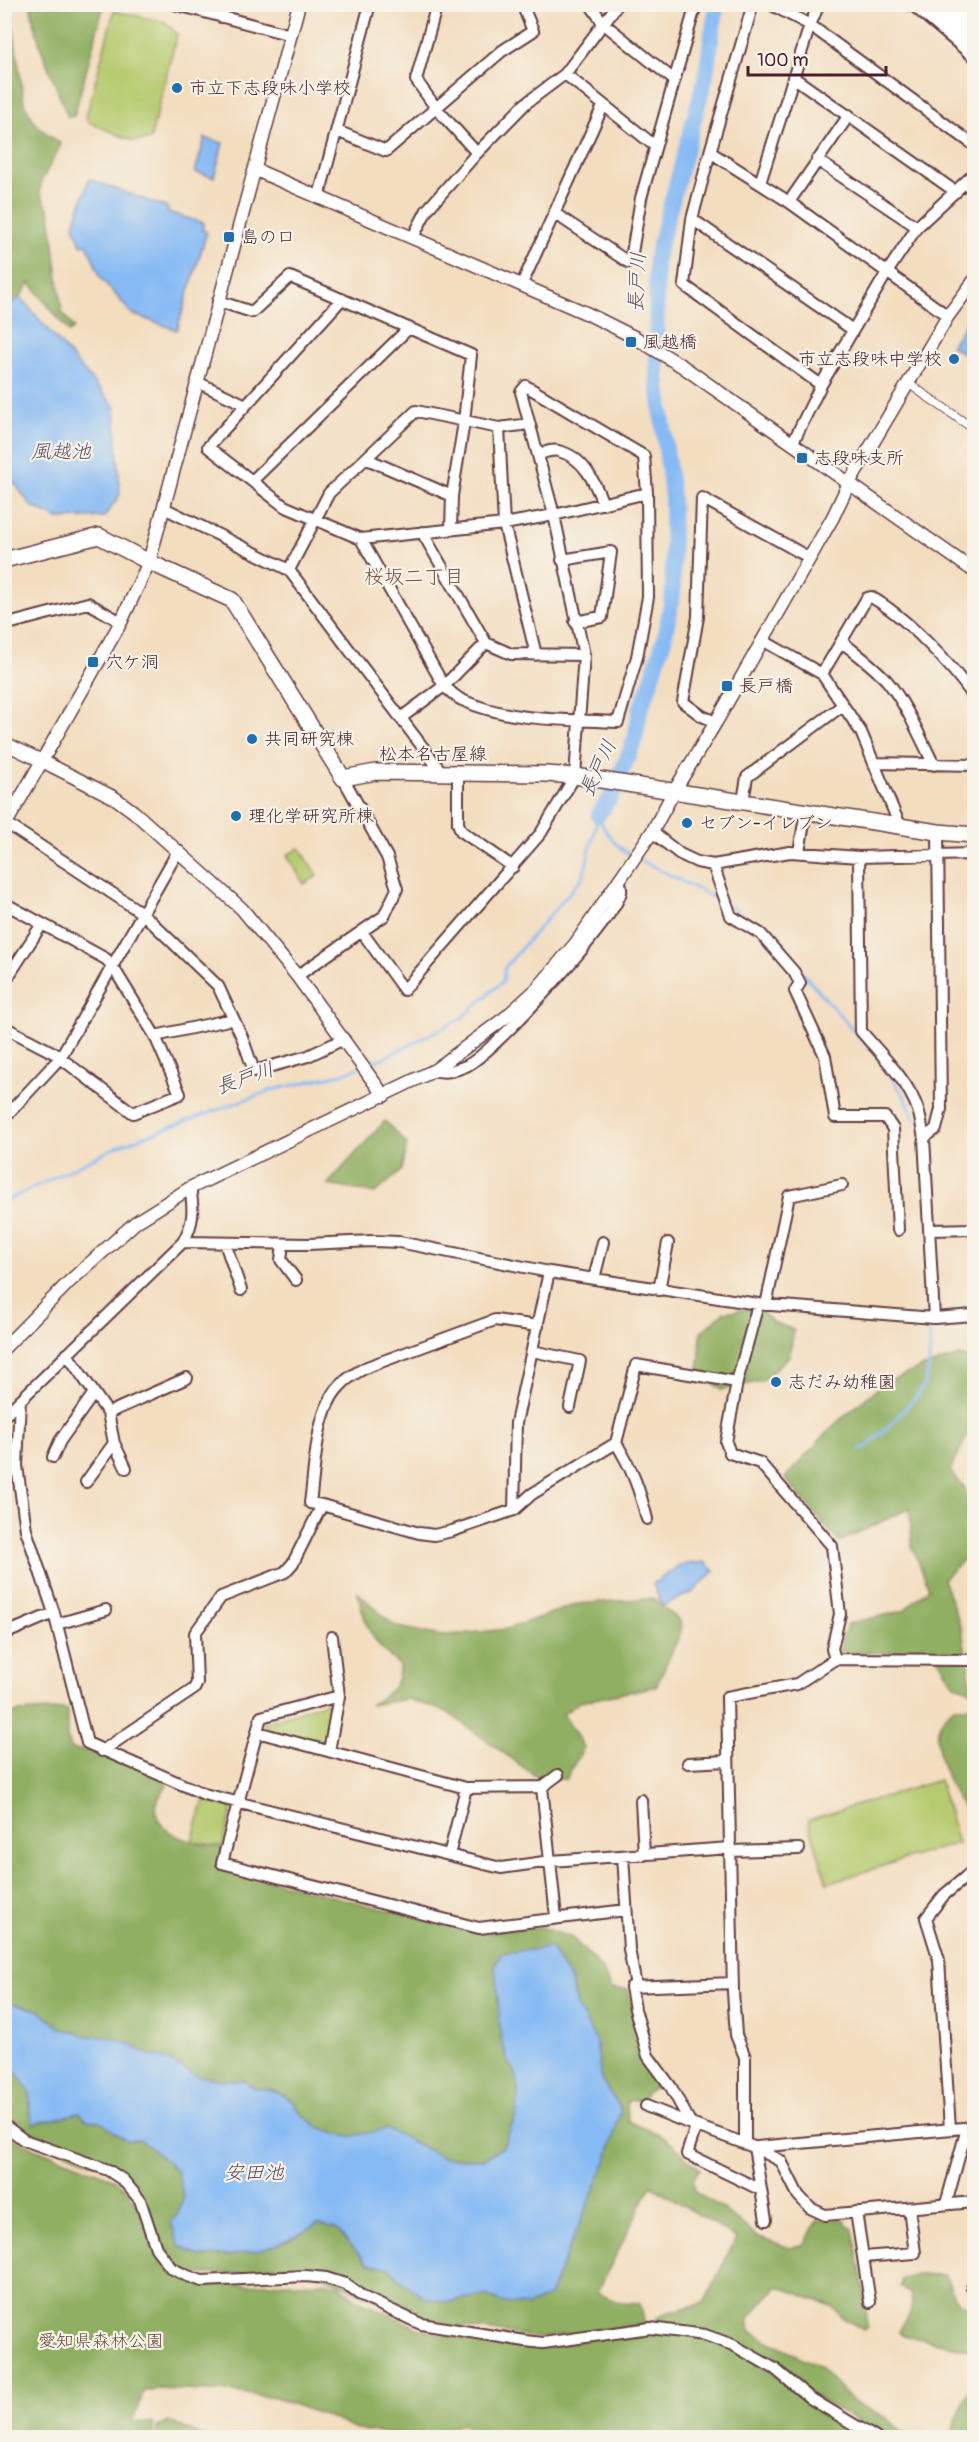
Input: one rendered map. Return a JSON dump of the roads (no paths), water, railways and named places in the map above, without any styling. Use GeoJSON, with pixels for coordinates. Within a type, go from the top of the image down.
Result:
{"type":"FeatureCollection","features":[{"type":"Feature","properties":{"kind":"main road"},"geometry":{"type":"LineString","coordinates":[[916,4],[975,53]]}},
{"type":"Feature","properties":{"kind":"main road"},"geometry":{"type":"LineString","coordinates":[[937,4],[975,36]]}},
{"type":"Feature","properties":{"kind":"main road"},"geometry":{"type":"LineString","coordinates":[[4,560],[99,536],[232,600],[343,778]]}},
{"type":"Feature","properties":{"kind":"main road","name":"松本名古屋線"},"geometry":{"type":"LineString","coordinates":[[343,778],[376,772],[575,776],[673,793],[743,801],[938,832],[975,834]]}},
{"type":"Feature","properties":{"kind":"street"},"geometry":{"type":"LineString","coordinates":[[174,4],[291,34]]}},
{"type":"Feature","properties":{"kind":"street"},"geometry":{"type":"LineString","coordinates":[[221,17],[224,4]]}},
{"type":"Feature","properties":{"kind":"street"},"geometry":{"type":"LineString","coordinates":[[299,4],[149,562],[121,622],[5,824],[142,913],[218,986],[254,1071],[308,1056],[344,1039]]}},
{"type":"Feature","properties":{"kind":"street"},"geometry":{"type":"LineString","coordinates":[[319,196],[370,4]]}},
{"type":"Feature","properties":{"kind":"street"},"geometry":{"type":"LineString","coordinates":[[434,4],[434,15],[416,80],[436,108],[477,153]]}},
{"type":"Feature","properties":{"kind":"street"},"geometry":{"type":"LineString","coordinates":[[337,131],[386,151],[502,51],[533,31],[522,4]]}},
{"type":"Feature","properties":{"kind":"street"},"geometry":{"type":"LineString","coordinates":[[590,4],[603,23],[674,80]]}},
{"type":"Feature","properties":{"kind":"street"},"geometry":{"type":"LineString","coordinates":[[413,237],[427,210],[477,153],[525,104],[565,74],[618,4]]}},
{"type":"Feature","properties":{"kind":"street"},"geometry":{"type":"LineString","coordinates":[[554,213],[628,262],[631,259],[641,198],[654,146],[696,4]]}},
{"type":"Feature","properties":{"kind":"street"},"geometry":{"type":"LineString","coordinates":[[753,4],[692,219],[684,285],[821,385]]}},
{"type":"Feature","properties":{"kind":"street"},"geometry":{"type":"LineString","coordinates":[[770,4],[810,25],[975,145]]}},
{"type":"Feature","properties":{"kind":"street"},"geometry":{"type":"LineString","coordinates":[[760,183],[810,25],[819,4]]}},
{"type":"Feature","properties":{"kind":"street"},"geometry":{"type":"LineString","coordinates":[[957,21],[972,4]]}},
{"type":"Feature","properties":{"kind":"street"},"geometry":{"type":"LineString","coordinates":[[565,74],[654,146]]}},
{"type":"Feature","properties":{"kind":"street"},"geometry":{"type":"LineString","coordinates":[[793,77],[956,192]]}},
{"type":"Feature","properties":{"kind":"street"},"geometry":{"type":"LineString","coordinates":[[522,284],[603,106]]}},
{"type":"Feature","properties":{"kind":"street"},"geometry":{"type":"LineString","coordinates":[[789,202],[849,115]]}},
{"type":"Feature","properties":{"kind":"street"},"geometry":{"type":"LineString","coordinates":[[710,152],[789,202],[886,274],[948,316]]}},
{"type":"Feature","properties":{"kind":"street"},"geometry":{"type":"LineString","coordinates":[[817,160],[917,227]]}},
{"type":"Feature","properties":{"kind":"street"},"geometry":{"type":"LineString","coordinates":[[256,170],[522,284],[639,340],[682,366],[793,442],[975,571]]}},
{"type":"Feature","properties":{"kind":"street"},"geometry":{"type":"LineString","coordinates":[[793,442],[821,385],[886,274],[917,227],[975,174]]}},
{"type":"Feature","properties":{"kind":"street"},"geometry":{"type":"LineString","coordinates":[[692,219],[853,330]]}},
{"type":"Feature","properties":{"kind":"street"},"geometry":{"type":"LineString","coordinates":[[218,301],[252,312],[290,277],[471,355],[464,422],[452,496],[451,529]]}},
{"type":"Feature","properties":{"kind":"street"},"geometry":{"type":"LineString","coordinates":[[4,1348],[69,1282],[136,1222],[190,1188],[435,1070],[506,1017],[537,989],[576,943],[652,832],[833,517],[849,483],[948,316],[975,280]]}},
{"type":"Feature","properties":{"kind":"street"},"geometry":{"type":"LineString","coordinates":[[342,299],[208,447],[254,480],[284,506],[361,539],[504,524],[647,493]]}},
{"type":"Feature","properties":{"kind":"street"},"geometry":{"type":"LineString","coordinates":[[254,480],[409,328]]}},
{"type":"Feature","properties":{"kind":"street"},"geometry":{"type":"LineString","coordinates":[[196,382],[246,405]]}},
{"type":"Feature","properties":{"kind":"street"},"geometry":{"type":"LineString","coordinates":[[361,539],[444,686],[460,700],[513,716],[579,720],[618,722],[637,657],[648,597],[647,493],[644,456],[526,386],[520,392],[554,515],[575,622],[584,655],[579,720],[575,776],[541,833],[404,990],[362,932]]}},
{"type":"Feature","properties":{"kind":"street"},"geometry":{"type":"LineString","coordinates":[[915,388],[975,429]]}},
{"type":"Feature","properties":{"kind":"street"},"geometry":{"type":"LineString","coordinates":[[290,570],[329,493],[416,411],[499,429],[529,424]]}},
{"type":"Feature","properties":{"kind":"street"},"geometry":{"type":"LineString","coordinates":[[499,429],[504,524],[537,655]]}},
{"type":"Feature","properties":{"kind":"street"},"geometry":{"type":"LineString","coordinates":[[539,454],[556,450],[577,460],[594,481],[603,504]]}},
{"type":"Feature","properties":{"kind":"street"},"geometry":{"type":"LineString","coordinates":[[367,459],[452,496]]}},
{"type":"Feature","properties":{"kind":"street"},"geometry":{"type":"LineString","coordinates":[[716,722],[702,716],[683,702],[698,617],[702,498],[808,557]]}},
{"type":"Feature","properties":{"kind":"street"},"geometry":{"type":"LineString","coordinates":[[164,508],[290,570],[402,717],[451,774],[461,831],[513,867]]}},
{"type":"Feature","properties":{"kind":"street"},"geometry":{"type":"LineString","coordinates":[[422,532],[486,643],[511,654],[584,655]]}},
{"type":"Feature","properties":{"kind":"street"},"geometry":{"type":"LineString","coordinates":[[562,560],[611,552],[602,617],[575,622]]}},
{"type":"Feature","properties":{"kind":"street"},"geometry":{"type":"LineString","coordinates":[[822,674],[867,598],[871,597],[915,631],[946,661],[975,697]]}},
{"type":"Feature","properties":{"kind":"street"},"geometry":{"type":"LineString","coordinates":[[4,625],[88,603],[121,622]]}},
{"type":"Feature","properties":{"kind":"street"},"geometry":{"type":"LineString","coordinates":[[762,640],[822,674],[861,732],[900,826]]}},
{"type":"Feature","properties":{"kind":"street"},"geometry":{"type":"LineString","coordinates":[[842,642],[873,667],[889,684],[912,722],[933,765]]}},
{"type":"Feature","properties":{"kind":"street"},"geometry":{"type":"LineString","coordinates":[[402,717],[444,686],[486,643]]}},
{"type":"Feature","properties":{"kind":"street"},"geometry":{"type":"LineString","coordinates":[[743,801],[747,777],[843,705]]}},
{"type":"Feature","properties":{"kind":"street"},"geometry":{"type":"LineString","coordinates":[[4,742],[115,798],[178,850],[242,909],[297,976],[384,1096]]}},
{"type":"Feature","properties":{"kind":"street"},"geometry":{"type":"LineString","coordinates":[[875,763],[975,765]]}},
{"type":"Feature","properties":{"kind":"street"},"geometry":{"type":"LineString","coordinates":[[297,976],[384,916],[397,889],[387,856],[343,778]]}},
{"type":"Feature","properties":{"kind":"street"},"geometry":{"type":"LineString","coordinates":[[799,852],[806,811]]}},
{"type":"Feature","properties":{"kind":"street"},"geometry":{"type":"LineString","coordinates":[[652,832],[680,854],[697,862],[713,865],[799,852],[859,857],[975,854]]}},
{"type":"Feature","properties":{"kind":"street"},"geometry":{"type":"LineString","coordinates":[[924,1138],[936,1129],[941,1109],[938,832]]}},
{"type":"Feature","properties":{"kind":"street"},"geometry":{"type":"LineString","coordinates":[[4,1118],[60,1058],[178,850]]}},
{"type":"Feature","properties":{"kind":"street"},"geometry":{"type":"LineString","coordinates":[[859,857],[861,1031],[888,1062],[908,1090],[918,1110],[924,1138],[930,1230],[929,1317]]}},
{"type":"Feature","properties":{"kind":"street"},"geometry":{"type":"LineString","coordinates":[[713,865],[731,916],[761,934],[794,972],[800,983],[795,991],[825,1056],[835,1117],[885,1117],[893,1129],[898,1230]]}},
{"type":"Feature","properties":{"kind":"street"},"geometry":{"type":"LineString","coordinates":[[4,903],[106,959],[155,1036],[180,1094],[133,1113],[60,1058],[4,1027]]}},
{"type":"Feature","properties":{"kind":"street"},"geometry":{"type":"LineString","coordinates":[[4,983],[42,924]]}},
{"type":"Feature","properties":{"kind":"street"},"geometry":{"type":"LineString","coordinates":[[155,1036],[233,1019]]}},
{"type":"Feature","properties":{"kind":"street"},"geometry":{"type":"LineString","coordinates":[[835,1659],[832,1649],[840,1614],[832,1546],[760,1462],[730,1453],[726,1442],[737,1382],[762,1305],[789,1196],[842,1185]]}},
{"type":"Feature","properties":{"kind":"street"},"geometry":{"type":"LineString","coordinates":[[4,1416],[183,1242],[192,1228],[194,1209],[190,1188]]}},
{"type":"Feature","properties":{"kind":"street"},"geometry":{"type":"LineString","coordinates":[[930,1230],[975,1229]]}},
{"type":"Feature","properties":{"kind":"street"},"geometry":{"type":"LineString","coordinates":[[183,1242],[283,1244],[399,1242],[549,1272],[762,1305],[929,1317],[975,1315]]}},
{"type":"Feature","properties":{"kind":"street"},"geometry":{"type":"LineString","coordinates":[[594,1279],[603,1242]]}},
{"type":"Feature","properties":{"kind":"street"},"geometry":{"type":"LineString","coordinates":[[225,1243],[241,1290]]}},
{"type":"Feature","properties":{"kind":"street"},"geometry":{"type":"LineString","coordinates":[[659,1290],[668,1243]]}},
{"type":"Feature","properties":{"kind":"street"},"geometry":{"type":"LineString","coordinates":[[283,1244],[281,1260],[296,1280]]}},
{"type":"Feature","properties":{"kind":"street"},"geometry":{"type":"LineString","coordinates":[[514,1510],[516,1423],[549,1272]]}},
{"type":"Feature","properties":{"kind":"street"},"geometry":{"type":"LineString","coordinates":[[538,1326],[495,1320],[366,1367],[352,1375],[339,1386],[329,1400],[322,1422],[310,1503],[419,1533],[434,1535],[498,1517],[514,1510],[532,1494],[616,1443],[636,1365],[737,1382]]}},
{"type":"Feature","properties":{"kind":"street"},"geometry":{"type":"LineString","coordinates":[[532,1352],[580,1360],[570,1407]]}},
{"type":"Feature","properties":{"kind":"street"},"geometry":{"type":"LineString","coordinates":[[67,1354],[108,1413],[114,1443],[126,1468]]}},
{"type":"Feature","properties":{"kind":"street"},"geometry":{"type":"LineString","coordinates":[[108,1413],[187,1378]]}},
{"type":"Feature","properties":{"kind":"street"},"geometry":{"type":"LineString","coordinates":[[52,1457],[60,1441],[94,1393]]}},
{"type":"Feature","properties":{"kind":"street"},"geometry":{"type":"LineString","coordinates":[[20,1400],[17,1466],[26,1530],[54,1613],[87,1743],[204,1794],[501,1868],[551,1861],[623,1856],[799,1849]]}},
{"type":"Feature","properties":{"kind":"street"},"geometry":{"type":"LineString","coordinates":[[86,1482],[114,1443]]}},
{"type":"Feature","properties":{"kind":"street"},"geometry":{"type":"LineString","coordinates":[[616,1443],[628,1461],[639,1487],[646,1520]]}},
{"type":"Feature","properties":{"kind":"street"},"geometry":{"type":"LineString","coordinates":[[102,1751],[194,1689],[197,1683],[195,1633],[221,1597],[285,1572],[293,1563],[322,1505]]}},
{"type":"Feature","properties":{"kind":"street"},"geometry":{"type":"LineString","coordinates":[[57,1624],[106,1610]]}},
{"type":"Feature","properties":{"kind":"street"},"geometry":{"type":"LineString","coordinates":[[4,1634],[54,1613]]}},
{"type":"Feature","properties":{"kind":"street"},"geometry":{"type":"LineString","coordinates":[[329,1751],[339,1696],[332,1637]]}},
{"type":"Feature","properties":{"kind":"street"},"geometry":{"type":"LineString","coordinates":[[765,2220],[761,2190],[750,2145],[745,2057],[736,2035],[727,1697],[797,1684],[835,1659],[975,1660]]}},
{"type":"Feature","properties":{"kind":"street"},"geometry":{"type":"LineString","coordinates":[[339,1696],[261,1716],[222,1863],[479,1928],[626,1910]]}},
{"type":"Feature","properties":{"kind":"street"},"geometry":{"type":"LineString","coordinates":[[257,1732],[466,1788],[542,1787],[558,1775]]}},
{"type":"Feature","properties":{"kind":"street"},"geometry":{"type":"LineString","coordinates":[[688,1763],[728,1761]]}},
{"type":"Feature","properties":{"kind":"street"},"geometry":{"type":"LineString","coordinates":[[542,1787],[556,1917]]}},
{"type":"Feature","properties":{"kind":"street"},"geometry":{"type":"LineString","coordinates":[[449,1855],[466,1788]]}},
{"type":"Feature","properties":{"kind":"street"},"geometry":{"type":"LineString","coordinates":[[640,1800],[644,1855]]}},
{"type":"Feature","properties":{"kind":"street"},"geometry":{"type":"LineString","coordinates":[[623,1856],[629,1949],[636,1986]]}},
{"type":"Feature","properties":{"kind":"street"},"geometry":{"type":"LineString","coordinates":[[950,2129],[939,1960],[926,1918],[944,1895],[975,1870]]}},
{"type":"Feature","properties":{"kind":"street"},"geometry":{"type":"LineString","coordinates":[[733,1983],[631,1987],[648,2055],[694,2125],[687,2154],[761,2190]]}},
{"type":"Feature","properties":{"kind":"street"},"geometry":{"type":"LineString","coordinates":[[646,2106],[750,2145],[782,2161],[798,2195],[810,2208],[825,2215],[975,2202]]}},
{"type":"Feature","properties":{"kind":"street"},"geometry":{"type":"LineString","coordinates":[[4,2125],[24,2140],[108,2170],[123,2180],[140,2200],[156,2248],[171,2268],[202,2282],[306,2276],[326,2278],[345,2284],[363,2297],[420,2324],[525,2342],[543,2343],[650,2328],[705,2335],[733,2344],[775,2369],[810,2398],[876,2438]]}},
{"type":"Feature","properties":{"kind":"street"},"geometry":{"type":"LineString","coordinates":[[750,2145],[971,2128],[946,2204]]}},
{"type":"Feature","properties":{"kind":"street"},"geometry":{"type":"LineString","coordinates":[[863,2257],[915,2253],[909,2208]]}},
{"type":"Feature","properties":{"kind":"street"},"geometry":{"type":"LineString","coordinates":[[856,2212],[870,2302]]}},
{"type":"Feature","properties":{"kind":"water"},"geometry":{"type":"Polygon","coordinates":[[[205,138],[223,143],[214,177],[195,172],[205,138]]]}},
{"type":"Feature","properties":{"kind":"water"},"geometry":{"type":"Polygon","coordinates":[[[89,179],[168,208],[167,212],[204,223],[202,230],[207,232],[177,330],[132,314],[101,278],[87,244],[81,245],[74,225],[89,179]]]}},
{"type":"Feature","properties":{"kind":"water","name":"風越池"},"geometry":{"type":"Polygon","coordinates":[[[20,297],[115,407],[120,495],[104,517],[58,519],[31,506],[5,470],[5,308],[20,297]]]}},
{"type":"Feature","properties":{"kind":"water"},"geometry":{"type":"Polygon","coordinates":[[[970,316],[974,319],[974,338],[964,354],[951,346],[970,316]]]}},
{"type":"Feature","properties":{"kind":"water"},"geometry":{"type":"Polygon","coordinates":[[[704,1562],[714,1571],[693,1592],[662,1606],[653,1584],[680,1565],[704,1562]]]}},
{"type":"Feature","properties":{"kind":"water","name":"安田池"},"geometry":{"type":"Polygon","coordinates":[[[551,1948],[569,1978],[578,2008],[596,2041],[601,2079],[621,2110],[607,2159],[549,2296],[527,2306],[500,2302],[486,2295],[447,2302],[425,2298],[404,2283],[390,2268],[368,2263],[336,2229],[318,2224],[292,2238],[260,2250],[233,2255],[200,2257],[179,2245],[171,2222],[177,2215],[184,2197],[177,2171],[141,2140],[126,2140],[99,2121],[87,2120],[79,2113],[33,2124],[30,2092],[5,2058],[5,2002],[38,2010],[61,2028],[88,2036],[109,2037],[132,2045],[148,2055],[161,2057],[198,2076],[221,2080],[242,2080],[255,2088],[273,2090],[293,2101],[302,2115],[318,2127],[348,2137],[387,2129],[444,2158],[484,2159],[503,2147],[517,2113],[516,2073],[508,2062],[501,2039],[495,1965],[502,1953],[551,1948]]]}},
{"type":"Feature","properties":{"kind":"waterway","name":"長戸川"},"geometry":{"type":"LineString","coordinates":[[598,815],[611,797],[635,739],[640,710],[664,639],[673,594],[672,497],[657,376],[656,259],[705,79],[717,4]]}},
{"type":"Feature","properties":{"kind":"waterway"},"geometry":{"type":"LineString","coordinates":[[598,815],[612,838],[632,856]]}},
{"type":"Feature","properties":{"kind":"waterway","name":"長戸川"},"geometry":{"type":"LineString","coordinates":[[364,1065],[386,1057],[462,1018],[503,981],[505,967],[583,877],[598,817]]}},
{"type":"Feature","properties":{"kind":"waterway"},"geometry":{"type":"LineString","coordinates":[[638,859],[723,902]]}},
{"type":"Feature","properties":{"kind":"waterway"},"geometry":{"type":"LineString","coordinates":[[731,907],[764,929],[870,1049]]}},
{"type":"Feature","properties":{"kind":"waterway"},"geometry":{"type":"LineString","coordinates":[[877,1056],[905,1097],[915,1120]]}},
{"type":"Feature","properties":{"kind":"waterway","name":"長戸川"},"geometry":{"type":"LineString","coordinates":[[4,1202],[118,1146],[272,1090],[358,1068]]}},
{"type":"Feature","properties":{"kind":"waterway"},"geometry":{"type":"LineString","coordinates":[[860,1449],[868,1446],[891,1424],[922,1389],[929,1359],[929,1321]]}},
{"type":"Feature","properties":{"kind":"place","name":"市立下志段味小学校"},"geometry":{"type":"Point","coordinates":[177,88]}},
{"type":"Feature","properties":{"kind":"place","name":"島の口"},"geometry":{"type":"Point","coordinates":[229,237]}},
{"type":"Feature","properties":{"kind":"place","name":"風越橋"},"geometry":{"type":"Point","coordinates":[631,342]}},
{"type":"Feature","properties":{"kind":"place","name":"市立志段味中学校"},"geometry":{"type":"Point","coordinates":[954,359]}},
{"type":"Feature","properties":{"kind":"place","name":"志段味支所"},"geometry":{"type":"Point","coordinates":[802,458]}},
{"type":"Feature","properties":{"kind":"place","name":"穴ケ洞"},"geometry":{"type":"Point","coordinates":[93,662]}},
{"type":"Feature","properties":{"kind":"place","name":"長戸橋"},"geometry":{"type":"Point","coordinates":[727,686]}},
{"type":"Feature","properties":{"kind":"place","name":"共同研究棟"},"geometry":{"type":"Point","coordinates":[252,739]}},
{"type":"Feature","properties":{"kind":"place","name":"理化学研究所棟"},"geometry":{"type":"Point","coordinates":[236,816]}},
{"type":"Feature","properties":{"kind":"place","name":"セブン-イレブン"},"geometry":{"type":"Point","coordinates":[687,823]}},
{"type":"Feature","properties":{"kind":"place","name":"志だみ幼稚園"},"geometry":{"type":"Point","coordinates":[776,1382]}},
{"type":"Feature","properties":{"kind":"district","name":"桜坂二丁目"},"geometry":{"type":"Point","coordinates":[414,576]}},
{"type":"Feature","properties":{"kind":"park label","name":"愛知県森林公園"},"geometry":{"type":"Point","coordinates":[101,2341]}}]}
